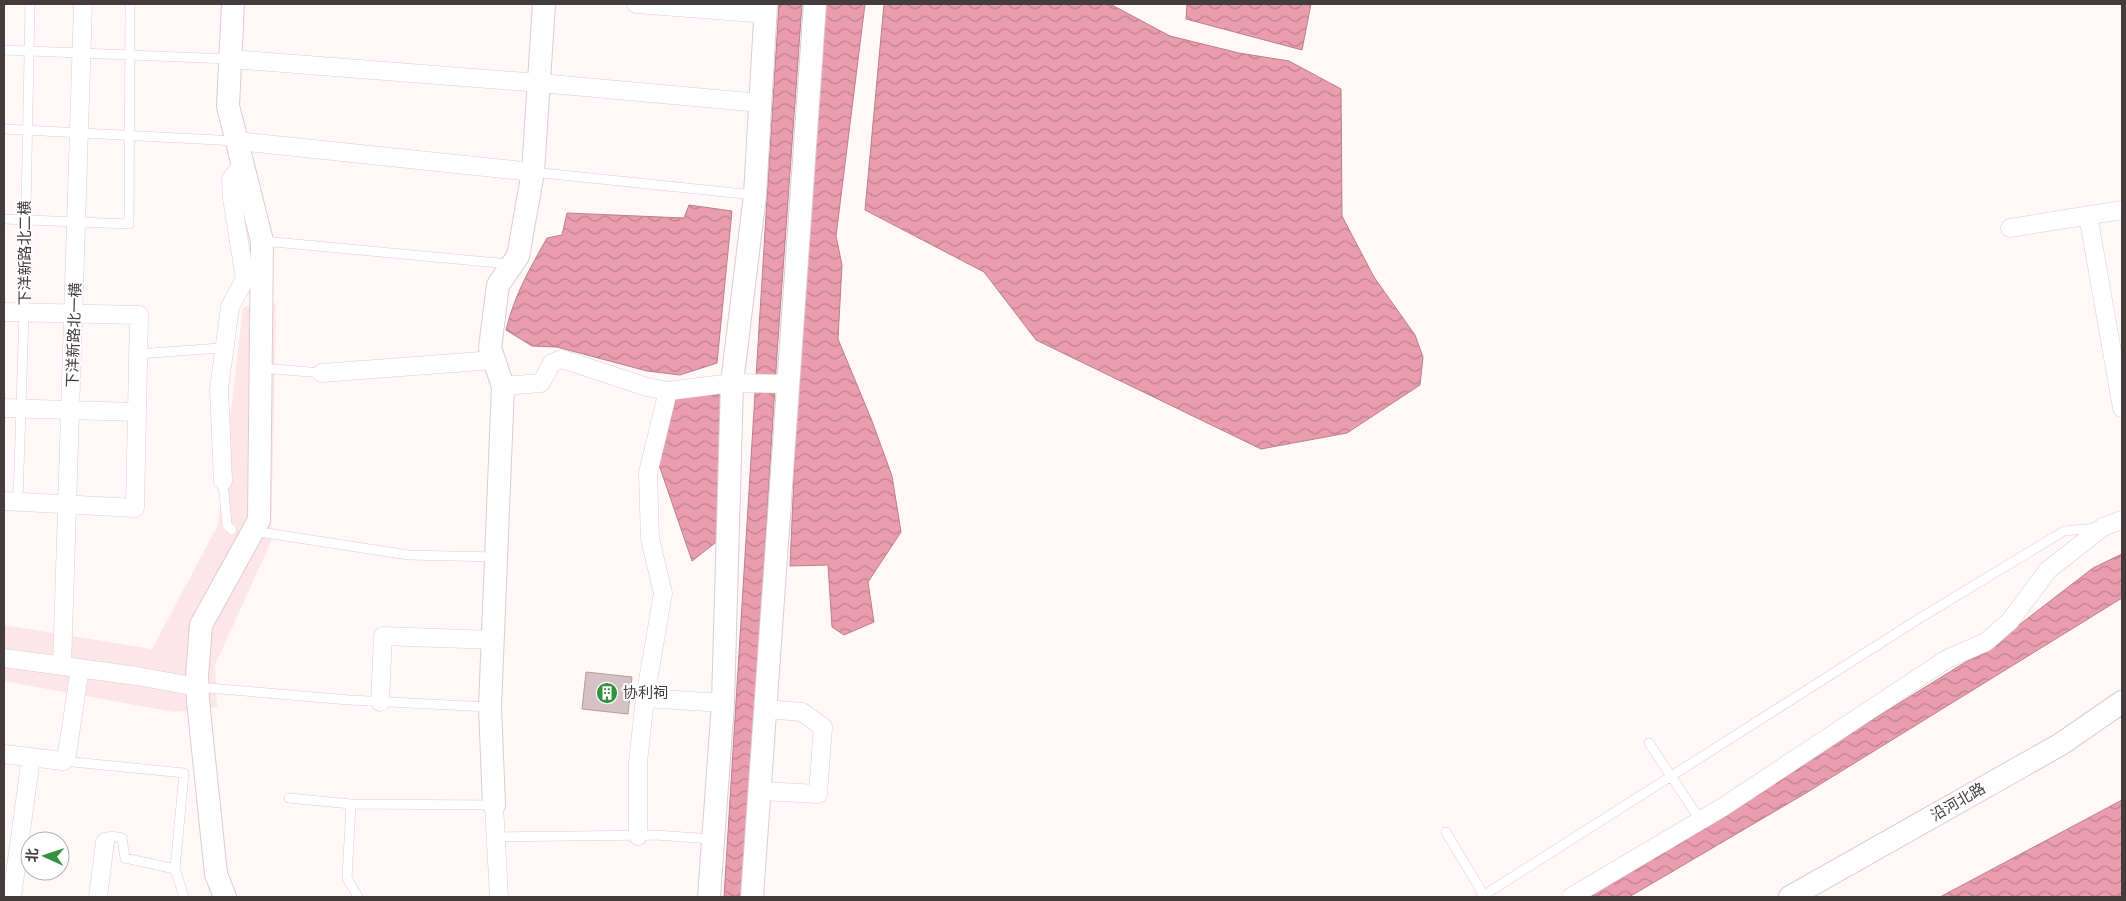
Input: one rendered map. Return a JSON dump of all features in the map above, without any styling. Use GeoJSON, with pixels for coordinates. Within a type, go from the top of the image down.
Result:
{"type":"FeatureCollection","features":[{"type":"Feature","properties":{"kind":"street","name":"下洋新路北一横"},"geometry":{"type":"LineString","coordinates":[[62,665],[83,4]]}},
{"type":"Feature","properties":{"kind":"street"},"geometry":{"type":"LineString","coordinates":[[225,897],[216,874],[197,686],[201,625],[243,531],[259,520],[261,368],[262,241],[228,106],[233,4]]}},
{"type":"Feature","properties":{"kind":"street"},"geometry":{"type":"LineString","coordinates":[[498,897],[490,707],[503,386],[490,348],[498,285],[518,256],[533,172],[544,4]]}},
{"type":"Feature","properties":{"kind":"street"},"geometry":{"type":"LineString","coordinates":[[636,4],[766,9],[755,195],[732,383],[723,703],[709,897]]}},
{"type":"Feature","properties":{"kind":"street"},"geometry":{"type":"LineString","coordinates":[[752,897],[815,4]]}},
{"type":"Feature","properties":{"kind":"street"},"geometry":{"type":"LineString","coordinates":[[231,59],[540,83],[761,103]]}},
{"type":"Feature","properties":{"kind":"street"},"geometry":{"type":"LineString","coordinates":[[237,140],[533,172]]}},
{"type":"Feature","properties":{"kind":"street"},"geometry":{"type":"LineString","coordinates":[[223,481],[219,389],[230,307],[245,279],[232,198],[232,179],[243,164]]}},
{"type":"Feature","properties":{"kind":"street"},"geometry":{"type":"LineString","coordinates":[[2010,228],[2122,210]]}},
{"type":"Feature","properties":{"kind":"street"},"geometry":{"type":"LineString","coordinates":[[2088,215],[2122,408]]}},
{"type":"Feature","properties":{"kind":"street"},"geometry":{"type":"LineString","coordinates":[[4,312],[139,315],[135,508],[11,501]]}},
{"type":"Feature","properties":{"kind":"street"},"geometry":{"type":"LineString","coordinates":[[503,386],[541,383],[552,363],[562,359],[647,387],[668,391],[732,383],[788,384]]}},
{"type":"Feature","properties":{"kind":"street"},"geometry":{"type":"LineString","coordinates":[[322,373],[494,360]]}},
{"type":"Feature","properties":{"kind":"street"},"geometry":{"type":"LineString","coordinates":[[638,836],[638,762],[645,698],[663,593],[650,539],[648,473],[668,391]]}},
{"type":"Feature","properties":{"kind":"street"},"geometry":{"type":"LineString","coordinates":[[4,408],[137,412]]}},
{"type":"Feature","properties":{"kind":"street"},"geometry":{"type":"LineString","coordinates":[[1571,897],[1701,821],[1947,659],[1986,642],[2010,621],[2048,570],[2103,527],[2122,520]]}},
{"type":"Feature","properties":{"kind":"street"},"geometry":{"type":"LineString","coordinates":[[380,702],[383,636],[493,640]]}},
{"type":"Feature","properties":{"kind":"street"},"geometry":{"type":"LineString","coordinates":[[4,658],[197,686]]}},
{"type":"Feature","properties":{"kind":"street"},"geometry":{"type":"LineString","coordinates":[[4,754],[63,761],[67,754],[80,668]]}},
{"type":"Feature","properties":{"kind":"street"},"geometry":{"type":"LineString","coordinates":[[645,698],[723,703]]}},
{"type":"Feature","properties":{"kind":"street","name":"沿河北路"},"geometry":{"type":"LineString","coordinates":[[1790,897],[2061,744],[2122,702]]}},
{"type":"Feature","properties":{"kind":"street"},"geometry":{"type":"LineString","coordinates":[[760,791],[818,794],[823,727],[802,712],[765,709]]}},
{"type":"Feature","properties":{"kind":"street"},"geometry":{"type":"LineString","coordinates":[[12,897],[11,847],[31,757]]}},
{"type":"Feature","properties":{"kind":"street"},"geometry":{"type":"LineString","coordinates":[[98,897],[105,842]]}},
{"type":"Feature","properties":{"kind":"lane","name":"下洋新路北二横"},"geometry":{"type":"LineString","coordinates":[[11,501],[22,408],[30,4]]}},
{"type":"Feature","properties":{"kind":"lane"},"geometry":{"type":"LineString","coordinates":[[4,219],[129,224],[130,4]]}},
{"type":"Feature","properties":{"kind":"lane"},"geometry":{"type":"LineString","coordinates":[[4,50],[231,59]]}},
{"type":"Feature","properties":{"kind":"lane"},"geometry":{"type":"LineString","coordinates":[[4,130],[237,140]]}},
{"type":"Feature","properties":{"kind":"lane"},"geometry":{"type":"LineString","coordinates":[[533,172],[755,195]]}},
{"type":"Feature","properties":{"kind":"lane"},"geometry":{"type":"LineString","coordinates":[[262,241],[512,264]]}},
{"type":"Feature","properties":{"kind":"lane"},"geometry":{"type":"LineString","coordinates":[[138,354],[220,348]]}},
{"type":"Feature","properties":{"kind":"lane"},"geometry":{"type":"LineString","coordinates":[[261,368],[322,373]]}},
{"type":"Feature","properties":{"kind":"lane"},"geometry":{"type":"LineString","coordinates":[[223,481],[227,525],[243,531],[408,555],[496,557]]}},
{"type":"Feature","properties":{"kind":"lane"},"geometry":{"type":"LineString","coordinates":[[1481,897],[1912,623],[2064,531],[2103,527]]}},
{"type":"Feature","properties":{"kind":"lane"},"geometry":{"type":"LineString","coordinates":[[197,686],[380,702],[490,707]]}},
{"type":"Feature","properties":{"kind":"lane"},"geometry":{"type":"LineString","coordinates":[[1649,743],[1701,821]]}},
{"type":"Feature","properties":{"kind":"lane"},"geometry":{"type":"LineString","coordinates":[[63,761],[184,773],[174,869],[184,897]]}},
{"type":"Feature","properties":{"kind":"lane"},"geometry":{"type":"LineString","coordinates":[[289,798],[351,804],[494,805]]}},
{"type":"Feature","properties":{"kind":"lane"},"geometry":{"type":"LineString","coordinates":[[351,804],[347,878],[358,897]]}},
{"type":"Feature","properties":{"kind":"lane"},"geometry":{"type":"LineString","coordinates":[[1446,832],[1485,897]]}},
{"type":"Feature","properties":{"kind":"lane"},"geometry":{"type":"LineString","coordinates":[[105,842],[111,836],[122,838],[126,858],[174,869]]}},
{"type":"Feature","properties":{"kind":"lane"},"geometry":{"type":"LineString","coordinates":[[496,837],[638,836],[714,839]]}},
{"type":"Feature","properties":{"kind":"shaded area"},"geometry":{"type":"Polygon","coordinates":[[[276,303],[271,542],[215,665],[217,707],[174,712],[4,681],[4,625],[152,649],[218,525],[243,307],[276,303]]]}},
{"type":"Feature","properties":{"kind":"water"},"geometry":{"type":"Polygon","coordinates":[[[779,4],[802,4],[777,354],[743,897],[724,897],[779,4]]]}},
{"type":"Feature","properties":{"kind":"water"},"geometry":{"type":"Polygon","coordinates":[[[821,4],[865,4],[836,236],[842,265],[838,339],[872,421],[892,476],[901,532],[868,582],[874,622],[844,635],[832,627],[828,565],[790,566],[801,315],[821,4]]]}},
{"type":"Feature","properties":{"kind":"water"},"geometry":{"type":"Polygon","coordinates":[[[884,4],[1110,4],[1170,36],[1239,53],[1289,61],[1341,89],[1342,216],[1374,277],[1415,335],[1423,357],[1420,385],[1347,433],[1261,449],[1036,340],[984,272],[865,210],[884,4]]]}},
{"type":"Feature","properties":{"kind":"water"},"geometry":{"type":"Polygon","coordinates":[[[1187,4],[1311,4],[1302,50],[1186,19],[1187,4]]]}},
{"type":"Feature","properties":{"kind":"water"},"geometry":{"type":"Polygon","coordinates":[[[689,205],[732,211],[717,363],[680,375],[647,371],[557,347],[532,346],[506,330],[513,306],[529,271],[547,238],[562,235],[567,213],[684,218],[689,205]]]}},
{"type":"Feature","properties":{"kind":"water"},"geometry":{"type":"Polygon","coordinates":[[[720,391],[728,395],[724,536],[692,561],[658,462],[676,398],[720,391]]]}},
{"type":"Feature","properties":{"kind":"water"},"geometry":{"type":"Polygon","coordinates":[[[2122,554],[2122,598],[1806,793],[1629,897],[1587,897],[1993,645],[2093,568],[2122,554]]]}},
{"type":"Feature","properties":{"kind":"water"},"geometry":{"type":"Polygon","coordinates":[[[2122,800],[2122,897],[1940,897],[2122,800]]]}},
{"type":"Feature","properties":{"kind":"building","name":"协利祠"},"geometry":{"type":"Polygon","coordinates":[[[586,672],[632,677],[628,714],[582,709],[586,672]]]}},
{"type":"Feature","properties":{"kind":"place","name":"协利祠"},"geometry":{"type":"Point","coordinates":[607,693]}}]}
